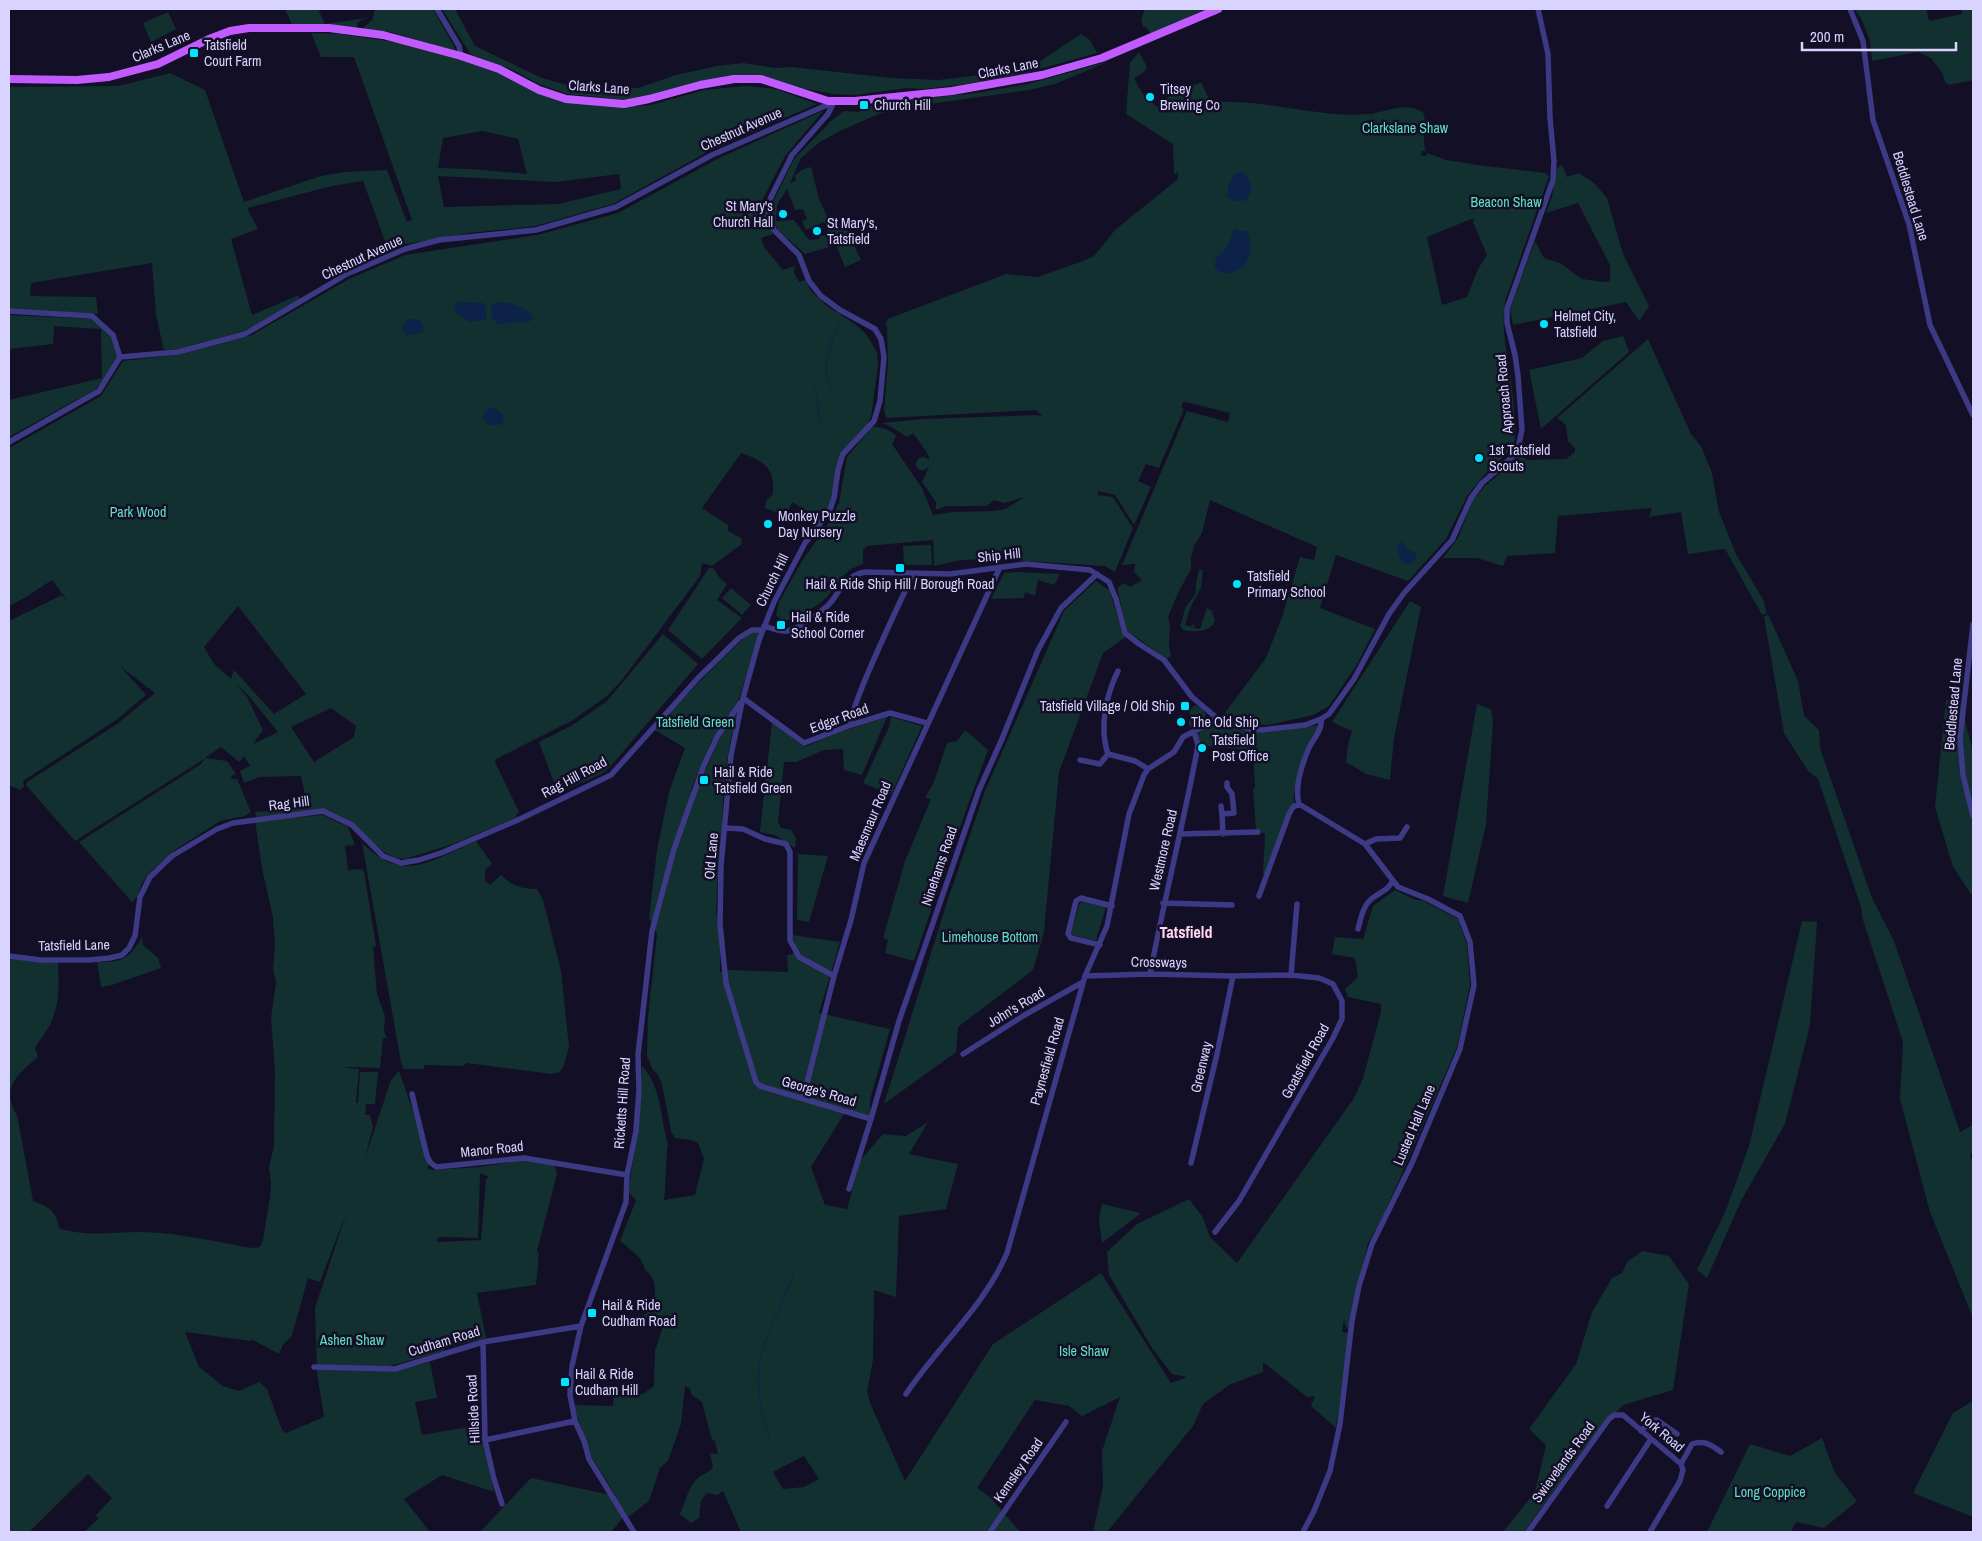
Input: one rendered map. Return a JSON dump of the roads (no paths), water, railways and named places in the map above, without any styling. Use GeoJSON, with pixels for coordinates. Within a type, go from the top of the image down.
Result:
{"type":"FeatureCollection","features":[{"type":"Feature","properties":{"kind":"main road","name":"Clarks Lane"},"geometry":{"type":"LineString","coordinates":[[9,79],[77,80],[125,74],[158,64],[230,31],[249,28],[329,28],[383,35],[461,56],[499,68],[539,90],[566,98],[624,104],[649,99],[700,84],[734,79],[761,79],[822,100],[855,102],[952,91],[1042,74],[1102,58],[1218,9]]}},
{"type":"Feature","properties":{"kind":"street"},"geometry":{"type":"LineString","coordinates":[[437,9],[459,46],[461,56]]}},
{"type":"Feature","properties":{"kind":"street","name":"Approach Road"},"geometry":{"type":"LineString","coordinates":[[1321,719],[1329,714],[1354,679],[1389,614],[1404,593],[1452,540],[1471,498],[1482,483],[1515,453],[1520,442],[1522,430],[1518,376],[1507,323],[1507,309],[1553,180],[1554,172],[1548,54],[1538,9]]}},
{"type":"Feature","properties":{"kind":"street","name":"Beddlestead Lane"},"geometry":{"type":"LineString","coordinates":[[1850,9],[1863,41],[1873,120],[1910,224],[1930,325],[1973,415]]}},
{"type":"Feature","properties":{"kind":"street","name":"Chestnut Avenue"},"geometry":{"type":"LineString","coordinates":[[120,356],[178,352],[245,334],[347,274],[405,249],[439,240],[536,230],[616,208],[712,155],[834,102]]}},
{"type":"Feature","properties":{"kind":"street","name":"Church Hill"},"geometry":{"type":"LineString","coordinates":[[764,628],[774,602],[801,550],[829,512],[834,498],[838,470],[843,454],[874,421],[880,401],[884,357],[879,333],[820,296],[809,281],[799,255],[774,230],[767,205],[792,155],[828,114],[834,102]]}},
{"type":"Feature","properties":{"kind":"street"},"geometry":{"type":"LineString","coordinates":[[9,311],[92,316],[113,334],[120,356],[99,391],[9,442]]}},
{"type":"Feature","properties":{"kind":"street","name":"Ship Hill"},"geometry":{"type":"LineString","coordinates":[[764,628],[782,631],[796,628],[831,603],[839,588],[854,575],[860,573],[878,571],[913,574],[950,574],[1026,564],[1090,570],[1097,574]]}},
{"type":"Feature","properties":{"kind":"street","name":"Maesmaur Road"},"geometry":{"type":"LineString","coordinates":[[803,1099],[834,976],[851,920],[864,863],[1000,567]]}},
{"type":"Feature","properties":{"kind":"street"},"geometry":{"type":"LineString","coordinates":[[851,725],[850,716],[862,686],[913,574]]}},
{"type":"Feature","properties":{"kind":"street"},"geometry":{"type":"LineString","coordinates":[[1097,574],[1109,582],[1126,632],[1139,644],[1164,660],[1192,697],[1218,719],[1249,729],[1262,730],[1305,724],[1321,719],[1322,726],[1310,746],[1297,789],[1299,804],[1293,807],[1289,814],[1259,896]]}},
{"type":"Feature","properties":{"kind":"street","name":"Ninehams Road"},"geometry":{"type":"LineString","coordinates":[[848,1188],[871,1119],[899,1020],[979,790],[1038,650],[1061,608],[1097,574]]}},
{"type":"Feature","properties":{"kind":"street","name":"Beddlestead Lane"},"geometry":{"type":"LineString","coordinates":[[1973,624],[1960,738],[1963,775],[1973,816]]}},
{"type":"Feature","properties":{"kind":"street","name":"Old Lane"},"geometry":{"type":"LineString","coordinates":[[760,1086],[753,1074],[726,983],[720,910],[728,775],[735,730],[764,628]]}},
{"type":"Feature","properties":{"kind":"street","name":"Rag Hill Road"},"geometry":{"type":"LineString","coordinates":[[359,832],[383,856],[401,863],[419,860],[520,819],[611,774],[698,678],[732,645],[752,630],[764,628]]}},
{"type":"Feature","properties":{"kind":"street"},"geometry":{"type":"LineString","coordinates":[[1080,760],[1100,764],[1108,754],[1105,739],[1108,699],[1111,685],[1118,671]]}},
{"type":"Feature","properties":{"kind":"street","name":"Edgar Road"},"geometry":{"type":"LineString","coordinates":[[743,699],[804,743],[851,725],[890,713],[927,723]]}},
{"type":"Feature","properties":{"kind":"street","name":"Ricketts Hill Road"},"geometry":{"type":"LineString","coordinates":[[634,1532],[589,1459],[584,1441],[575,1421],[570,1395],[572,1366],[581,1326],[624,1208],[636,1131],[639,1090],[638,1055],[652,931],[674,849],[704,765],[717,738],[743,699]]}},
{"type":"Feature","properties":{"kind":"street"},"geometry":{"type":"LineString","coordinates":[[1108,754],[1135,761],[1148,769],[1174,752],[1184,737],[1218,719]]}},
{"type":"Feature","properties":{"kind":"street","name":"Westmore Road"},"geometry":{"type":"LineString","coordinates":[[1150,974],[1163,903],[1180,834],[1198,745],[1194,732]]}},
{"type":"Feature","properties":{"kind":"street","name":"Paynesfield Road"},"geometry":{"type":"LineString","coordinates":[[906,1394],[998,1275],[1007,1253],[1083,982],[1100,945],[1112,906],[1129,814],[1148,769]]}},
{"type":"Feature","properties":{"kind":"street"},"geometry":{"type":"LineString","coordinates":[[1222,814],[1234,813],[1232,794],[1227,787],[1227,783]]}},
{"type":"Feature","properties":{"kind":"street","name":"Lusted Hall Lane"},"geometry":{"type":"LineString","coordinates":[[1299,804],[1366,844],[1392,882],[1398,887],[1428,899],[1460,916],[1470,942],[1474,985],[1460,1049],[1412,1163],[1372,1244],[1359,1286],[1352,1321],[1340,1424],[1330,1471],[1314,1511],[1303,1532]]}},
{"type":"Feature","properties":{"kind":"street"},"geometry":{"type":"LineString","coordinates":[[1221,806],[1223,834]]}},
{"type":"Feature","properties":{"kind":"street","name":"Rag Hill"},"geometry":{"type":"LineString","coordinates":[[217,828],[233,823],[322,811],[352,826],[359,832]]}},
{"type":"Feature","properties":{"kind":"street"},"geometry":{"type":"LineString","coordinates":[[1366,844],[1376,839],[1400,838],[1406,827]]}},
{"type":"Feature","properties":{"kind":"street","name":"Tatsfield Lane"},"geometry":{"type":"LineString","coordinates":[[9,956],[41,960],[89,960],[122,955],[129,948],[135,936],[140,897],[150,878],[172,856],[217,828]]}},
{"type":"Feature","properties":{"kind":"street"},"geometry":{"type":"LineString","coordinates":[[726,828],[743,829],[765,839],[786,844],[790,852],[790,940],[799,957],[834,976]]}},
{"type":"Feature","properties":{"kind":"street"},"geometry":{"type":"LineString","coordinates":[[1180,834],[1258,832]]}},
{"type":"Feature","properties":{"kind":"street"},"geometry":{"type":"LineString","coordinates":[[1358,929],[1366,905],[1372,898],[1386,891],[1392,882]]}},
{"type":"Feature","properties":{"kind":"street"},"geometry":{"type":"LineString","coordinates":[[1100,945],[1071,938],[1068,934],[1076,901],[1081,898],[1112,906]]}},
{"type":"Feature","properties":{"kind":"street"},"geometry":{"type":"LineString","coordinates":[[1163,903],[1232,906]]}},
{"type":"Feature","properties":{"kind":"street"},"geometry":{"type":"LineString","coordinates":[[1291,975],[1297,904]]}},
{"type":"Feature","properties":{"kind":"street","name":"Crossways"},"geometry":{"type":"LineString","coordinates":[[1085,976],[1150,974],[1233,976]]}},
{"type":"Feature","properties":{"kind":"street","name":"Goatsfield Road"},"geometry":{"type":"LineString","coordinates":[[1215,1232],[1243,1193],[1334,1038],[1342,1019],[1342,1001],[1333,984],[1319,978],[1291,975],[1233,976]]}},
{"type":"Feature","properties":{"kind":"street","name":"Greenway"},"geometry":{"type":"LineString","coordinates":[[1191,1163],[1215,1063],[1233,976]]}},
{"type":"Feature","properties":{"kind":"street","name":"John's Road"},"geometry":{"type":"LineString","coordinates":[[963,1054],[1023,1016],[1083,982]]}},
{"type":"Feature","properties":{"kind":"street","name":"George's Road"},"geometry":{"type":"LineString","coordinates":[[760,1086],[871,1119]]}},
{"type":"Feature","properties":{"kind":"street","name":"Manor Road"},"geometry":{"type":"LineString","coordinates":[[412,1094],[427,1156],[436,1167],[524,1158],[628,1174]]}},
{"type":"Feature","properties":{"kind":"street","name":"Cudham Road"},"geometry":{"type":"LineString","coordinates":[[314,1367],[395,1369],[483,1342],[581,1326]]}},
{"type":"Feature","properties":{"kind":"street","name":"Hillside Road"},"geometry":{"type":"LineString","coordinates":[[483,1342],[485,1440],[494,1480],[502,1504]]}},
{"type":"Feature","properties":{"kind":"street","name":"York Road"},"geometry":{"type":"LineString","coordinates":[[1623,1414],[1682,1467]]}},
{"type":"Feature","properties":{"kind":"street","name":"Swievelands Road"},"geometry":{"type":"LineString","coordinates":[[1528,1532],[1609,1419],[1614,1415],[1623,1414]]}},
{"type":"Feature","properties":{"kind":"street"},"geometry":{"type":"LineString","coordinates":[[1641,1431],[1651,1421],[1657,1420],[1677,1434]]}},
{"type":"Feature","properties":{"kind":"street"},"geometry":{"type":"LineString","coordinates":[[485,1440],[575,1421]]}},
{"type":"Feature","properties":{"kind":"street","name":"Kemsley Road"},"geometry":{"type":"LineString","coordinates":[[990,1532],[1066,1422]]}},
{"type":"Feature","properties":{"kind":"street"},"geometry":{"type":"LineString","coordinates":[[1607,1506],[1651,1439]]}},
{"type":"Feature","properties":{"kind":"street"},"geometry":{"type":"LineString","coordinates":[[1650,1532],[1680,1481],[1682,1467],[1692,1444],[1698,1442],[1706,1443],[1721,1452]]}},
{"type":"Feature","properties":{"kind":"water"},"geometry":{"type":"Polygon","coordinates":[[[1242,172],[1250,182],[1250,194],[1244,201],[1234,201],[1227,197],[1229,184],[1235,174],[1242,172]]]}},
{"type":"Feature","properties":{"kind":"water"},"geometry":{"type":"Polygon","coordinates":[[[1235,229],[1248,232],[1251,247],[1248,258],[1243,267],[1235,271],[1220,272],[1216,268],[1215,262],[1217,257],[1227,247],[1235,229]]]}},
{"type":"Feature","properties":{"kind":"water"},"geometry":{"type":"Polygon","coordinates":[[[458,302],[484,303],[486,319],[469,322],[455,312],[454,308],[458,302]]]}},
{"type":"Feature","properties":{"kind":"water"},"geometry":{"type":"Polygon","coordinates":[[[494,303],[509,303],[524,309],[533,318],[526,324],[521,322],[499,324],[492,318],[491,307],[494,303]]]}},
{"type":"Feature","properties":{"kind":"water"},"geometry":{"type":"Polygon","coordinates":[[[409,319],[416,319],[422,322],[424,330],[422,333],[406,335],[402,327],[409,319]]]}},
{"type":"Feature","properties":{"kind":"water"},"geometry":{"type":"Polygon","coordinates":[[[489,407],[501,412],[504,420],[503,423],[494,425],[488,424],[484,420],[482,417],[489,407]]]}},
{"type":"Feature","properties":{"kind":"water"},"geometry":{"type":"Polygon","coordinates":[[[1401,541],[1408,550],[1417,553],[1415,560],[1409,565],[1405,564],[1399,557],[1398,544],[1401,541]]]}},
{"type":"Feature","properties":{"kind":"waterway"},"geometry":{"type":"LineString","coordinates":[[837,393],[830,386],[826,369],[829,349],[839,323]]}},
{"type":"Feature","properties":{"kind":"waterway"},"geometry":{"type":"LineString","coordinates":[[813,387],[817,398],[821,425]]}},
{"type":"Feature","properties":{"kind":"waterway"},"geometry":{"type":"LineString","coordinates":[[770,1439],[763,1419],[758,1373],[762,1352],[795,1270]]}},
{"type":"Feature","properties":{"kind":"place","name":"Tatsfield Court Farm"},"geometry":{"type":"Point","coordinates":[194,53]}},
{"type":"Feature","properties":{"kind":"place","name":"Titsey Brewing Co"},"geometry":{"type":"Point","coordinates":[1150,97]}},
{"type":"Feature","properties":{"kind":"place","name":"Church Hill"},"geometry":{"type":"Point","coordinates":[864,105]}},
{"type":"Feature","properties":{"kind":"place","name":"St Mary's Church Hall"},"geometry":{"type":"Point","coordinates":[783,214]}},
{"type":"Feature","properties":{"kind":"place","name":"St Mary's, Tatsfield"},"geometry":{"type":"Point","coordinates":[817,231]}},
{"type":"Feature","properties":{"kind":"place","name":"Helmet City, Tatsfield"},"geometry":{"type":"Point","coordinates":[1544,324]}},
{"type":"Feature","properties":{"kind":"place","name":"1st Tatsfield Scouts"},"geometry":{"type":"Point","coordinates":[1479,458]}},
{"type":"Feature","properties":{"kind":"place","name":"Monkey Puzzle Day Nursery"},"geometry":{"type":"Point","coordinates":[768,524]}},
{"type":"Feature","properties":{"kind":"place","name":"Hail & Ride Ship Hill / Borough Road"},"geometry":{"type":"Point","coordinates":[900,568]}},
{"type":"Feature","properties":{"kind":"place","name":"Tatsfield Primary School"},"geometry":{"type":"Point","coordinates":[1237,584]}},
{"type":"Feature","properties":{"kind":"place","name":"Hail & Ride School Corner"},"geometry":{"type":"Point","coordinates":[781,625]}},
{"type":"Feature","properties":{"kind":"place","name":"Tatsfield Village / Old Ship"},"geometry":{"type":"Point","coordinates":[1185,706]}},
{"type":"Feature","properties":{"kind":"place","name":"The Old Ship"},"geometry":{"type":"Point","coordinates":[1181,722]}},
{"type":"Feature","properties":{"kind":"place","name":"Tatsfield Post Office"},"geometry":{"type":"Point","coordinates":[1202,748]}},
{"type":"Feature","properties":{"kind":"place","name":"Hail & Ride Tatsfield Green"},"geometry":{"type":"Point","coordinates":[704,780]}},
{"type":"Feature","properties":{"kind":"place","name":"Hail & Ride Cudham Road"},"geometry":{"type":"Point","coordinates":[592,1313]}},
{"type":"Feature","properties":{"kind":"place","name":"Hail & Ride Cudham Hill"},"geometry":{"type":"Point","coordinates":[565,1382]}},
{"type":"Feature","properties":{"kind":"district","name":"Tatsfield"},"geometry":{"type":"Point","coordinates":[1186,932]}},
{"type":"Feature","properties":{"kind":"park label","name":"Clarkslane Shaw"},"geometry":{"type":"Point","coordinates":[1405,128]}},
{"type":"Feature","properties":{"kind":"park label","name":"Beacon Shaw"},"geometry":{"type":"Point","coordinates":[1506,202]}},
{"type":"Feature","properties":{"kind":"park label","name":"Park Wood"},"geometry":{"type":"Point","coordinates":[138,512]}},
{"type":"Feature","properties":{"kind":"park label","name":"Tatsfield Green"},"geometry":{"type":"Point","coordinates":[695,722]}},
{"type":"Feature","properties":{"kind":"park label","name":"Limehouse Bottom"},"geometry":{"type":"Point","coordinates":[990,937]}},
{"type":"Feature","properties":{"kind":"park label","name":"Ashen Shaw"},"geometry":{"type":"Point","coordinates":[352,1340]}},
{"type":"Feature","properties":{"kind":"park label","name":"Isle Shaw"},"geometry":{"type":"Point","coordinates":[1084,1351]}},
{"type":"Feature","properties":{"kind":"park label","name":"Long Coppice"},"geometry":{"type":"Point","coordinates":[1770,1492]}}]}
